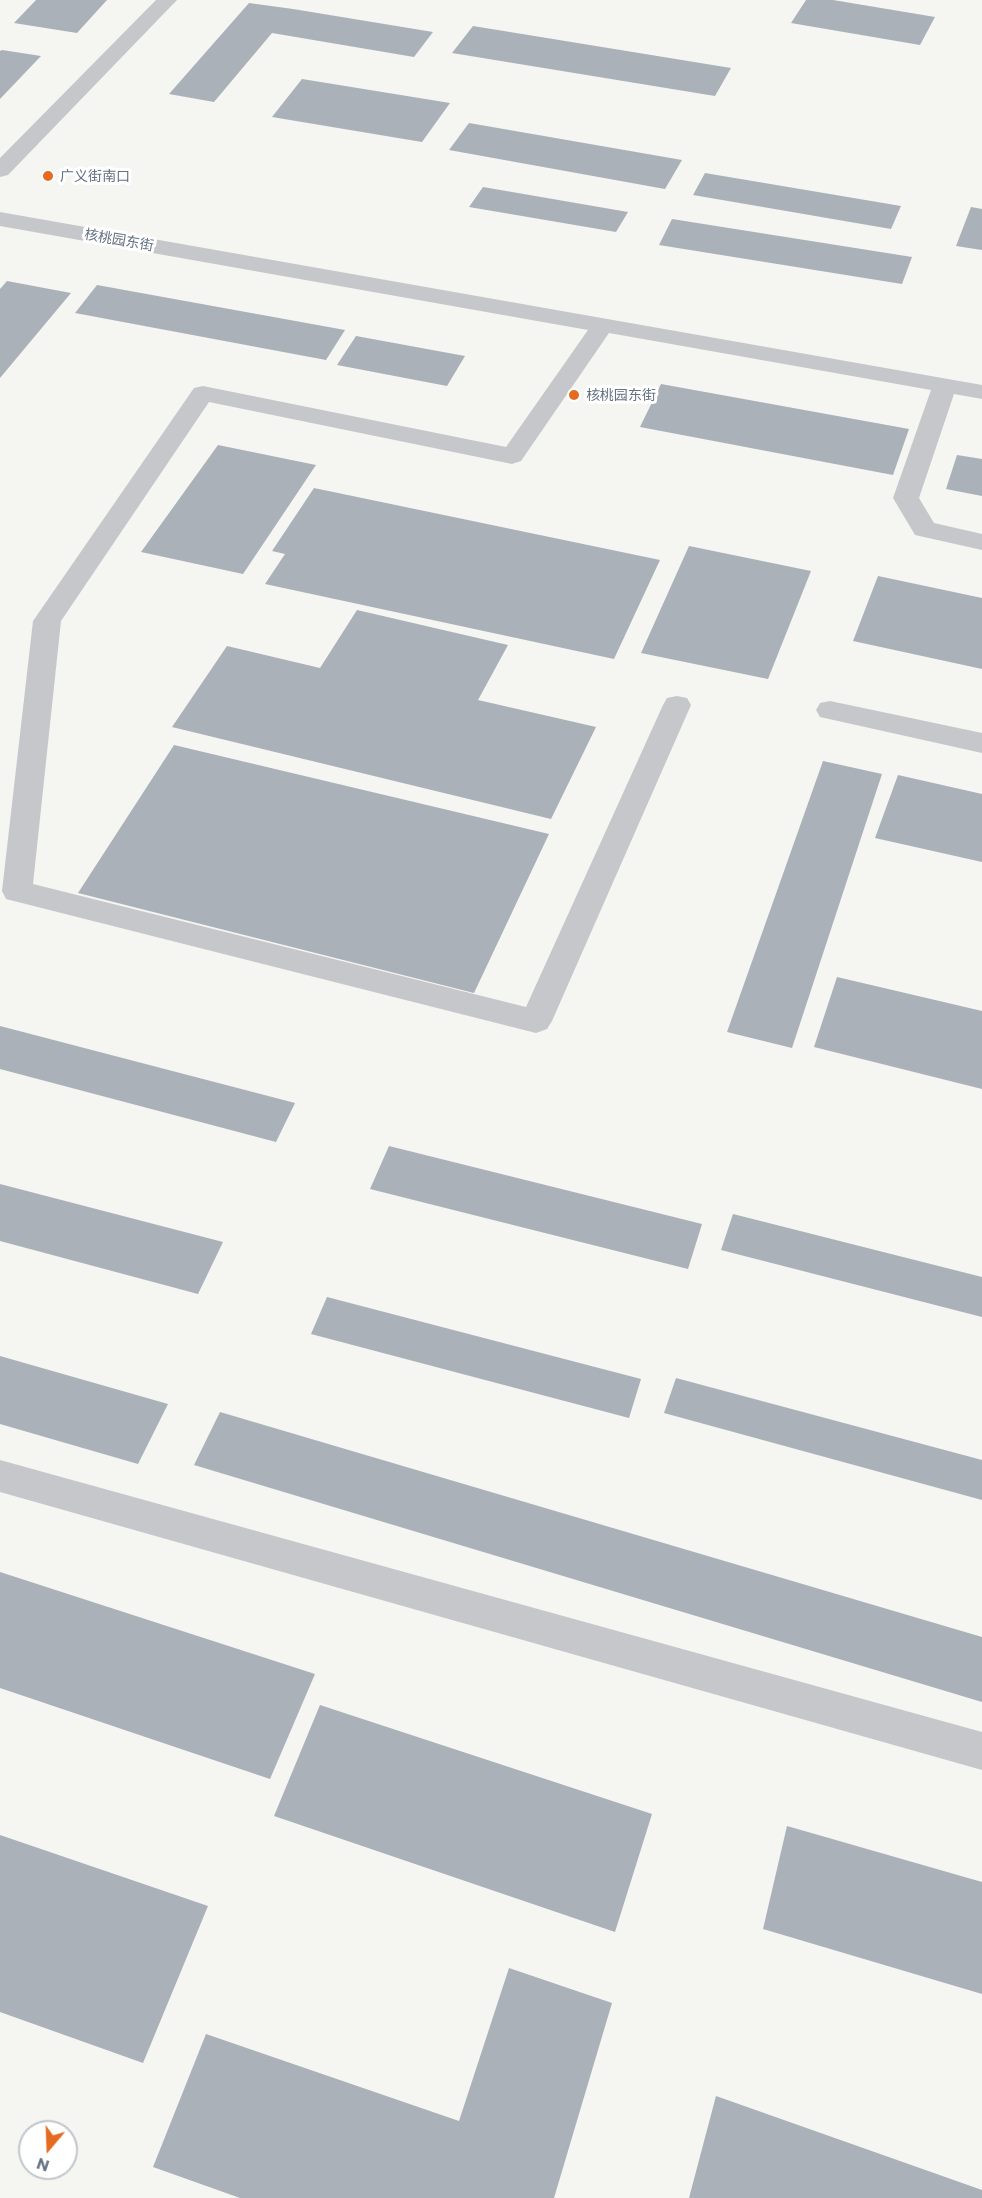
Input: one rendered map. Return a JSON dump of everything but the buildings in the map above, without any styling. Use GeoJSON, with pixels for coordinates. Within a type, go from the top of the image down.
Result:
{"type":"FeatureCollection","features":[{"type":"Feature","properties":{"kind":"street"},"geometry":{"type":"LineString","coordinates":[[0,170],[167,0]]}},
{"type":"Feature","properties":{"kind":"street","name":"核桃园东街"},"geometry":{"type":"LineString","coordinates":[[0,219],[982,392]]}},
{"type":"Feature","properties":{"kind":"street"},"geometry":{"type":"LineString","coordinates":[[603,325],[512,456],[203,393],[47,621],[17,891],[536,1021],[677,705]]}},
{"type":"Feature","properties":{"kind":"street"},"geometry":{"type":"LineString","coordinates":[[945,386],[906,498],[924,530],[982,542]]}},
{"type":"Feature","properties":{"kind":"street"},"geometry":{"type":"LineString","coordinates":[[830,710],[982,743]]}},
{"type":"Feature","properties":{"kind":"street"},"geometry":{"type":"LineString","coordinates":[[0,1476],[982,1751]]}},
{"type":"Feature","properties":{"kind":"place","name":"广义街南口"},"geometry":{"type":"Point","coordinates":[48,176]}},
{"type":"Feature","properties":{"kind":"place","name":"核桃园东街"},"geometry":{"type":"Point","coordinates":[574,395]}}]}
